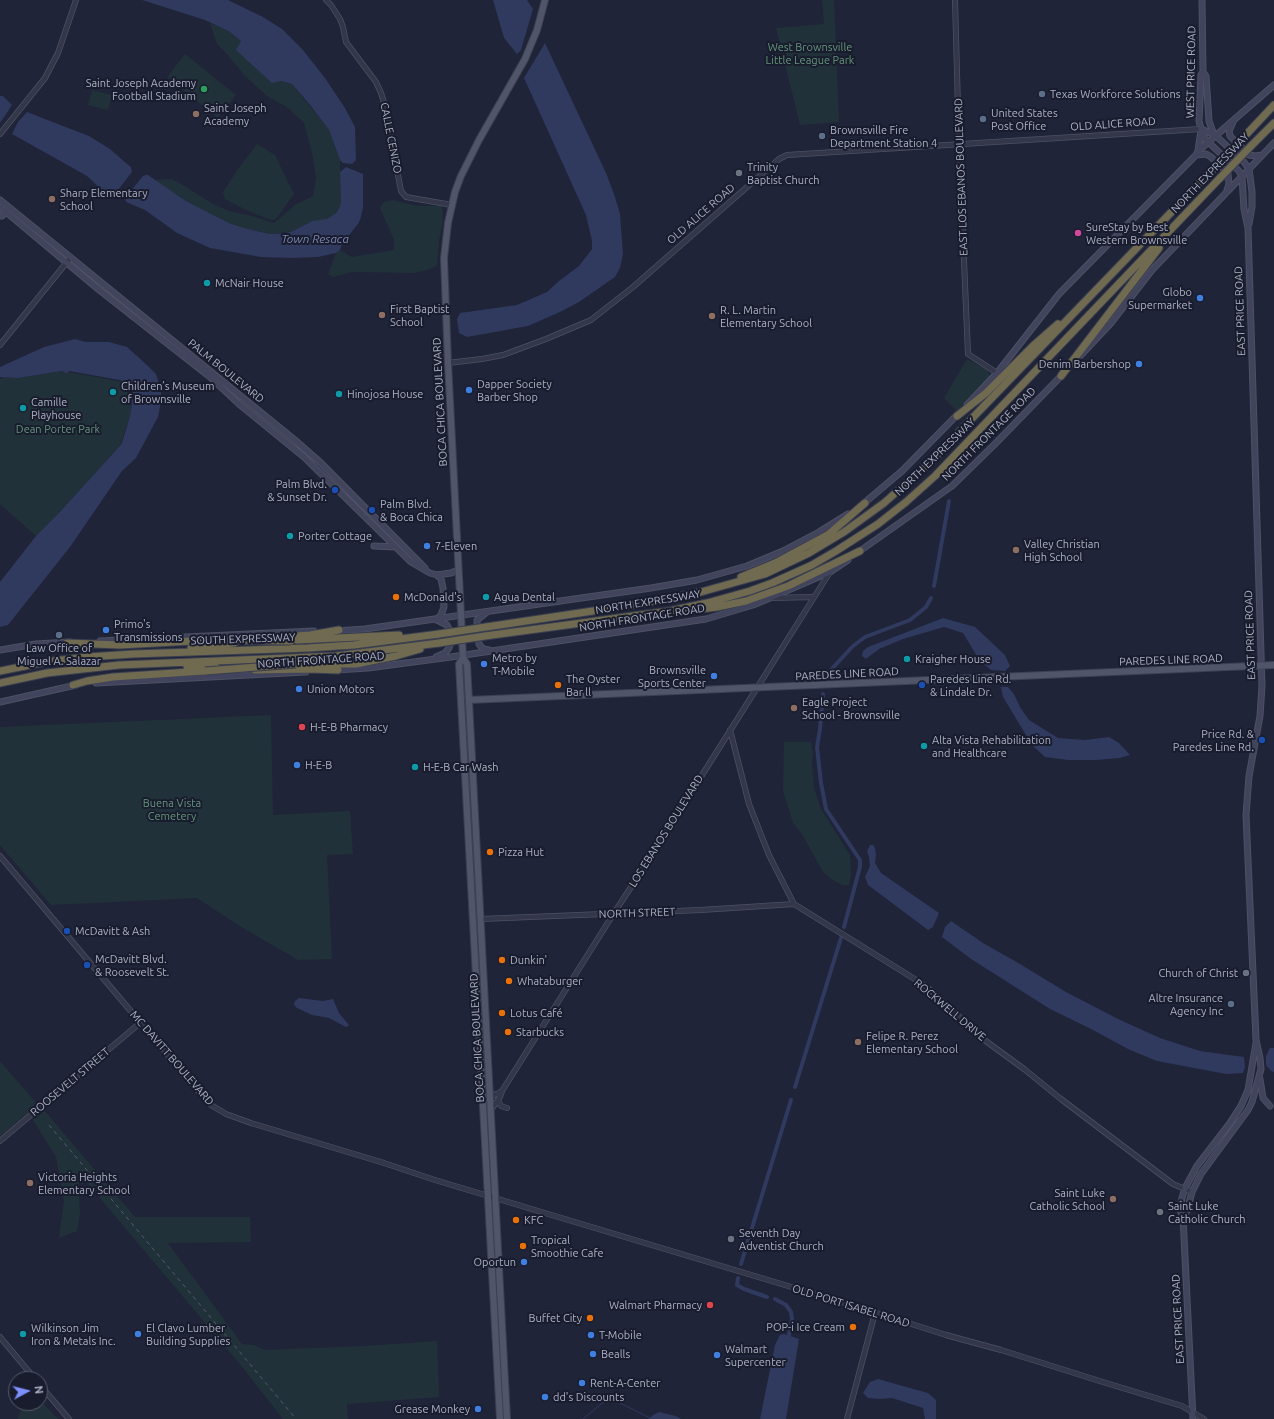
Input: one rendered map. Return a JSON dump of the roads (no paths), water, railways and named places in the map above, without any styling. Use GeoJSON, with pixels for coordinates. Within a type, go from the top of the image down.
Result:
{"type":"FeatureCollection","features":[{"type":"Feature","properties":{"kind":"highway","name":"NORTH EXPRESSWAY"},"geometry":{"type":"LineString","coordinates":[[486,627],[633,605],[701,592],[765,574],[809,553],[844,532],[884,503],[928,464],[1274,105]]}},
{"type":"Feature","properties":{"kind":"highway","name":"NORTH EXPRESSWAY"},"geometry":{"type":"LineString","coordinates":[[439,643],[670,611],[707,603],[765,586],[812,565],[836,552],[878,524],[906,502],[935,476],[1274,122]]}},
{"type":"Feature","properties":{"kind":"highway"},"geometry":{"type":"LineString","coordinates":[[1061,376],[1186,214]]}},
{"type":"Feature","properties":{"kind":"highway"},"geometry":{"type":"LineString","coordinates":[[956,416],[986,393],[1033,346],[1106,280]]}},
{"type":"Feature","properties":{"kind":"highway"},"geometry":{"type":"LineString","coordinates":[[701,592],[775,563],[806,547],[829,534],[865,503]]}},
{"type":"Feature","properties":{"kind":"highway"},"geometry":{"type":"LineString","coordinates":[[632,616],[717,607],[746,601],[788,586],[860,551]]}},
{"type":"Feature","properties":{"kind":"highway","name":"SOUTH EXPRESSWAY"},"geometry":{"type":"LineString","coordinates":[[0,671],[45,662],[133,654],[354,645],[486,627]]}},
{"type":"Feature","properties":{"kind":"highway"},"geometry":{"type":"LineString","coordinates":[[133,654],[310,635],[339,630]]}},
{"type":"Feature","properties":{"kind":"highway"},"geometry":{"type":"LineString","coordinates":[[67,642],[120,645],[211,640],[314,640],[439,634]]}},
{"type":"Feature","properties":{"kind":"highway"},"geometry":{"type":"LineString","coordinates":[[73,685],[113,677],[205,672],[296,664],[356,664],[396,656],[439,643]]}},
{"type":"Feature","properties":{"kind":"highway","name":"SOUTH EXPRESSWAY"},"geometry":{"type":"LineString","coordinates":[[0,683],[47,673],[119,665],[336,656],[439,643]]}},
{"type":"Feature","properties":{"kind":"highway"},"geometry":{"type":"LineString","coordinates":[[119,665],[266,670],[338,670]]}},
{"type":"Feature","properties":{"kind":"main road","name":"BOCA CHICA BOULEVARD"},"geometry":{"type":"LineString","coordinates":[[507,1419],[467,664],[463,656],[458,570],[444,258],[448,223],[461,176],[525,59],[537,30],[545,0]]}},
{"type":"Feature","properties":{"kind":"main road","name":"WEST PRICE ROAD"},"geometry":{"type":"LineString","coordinates":[[1202,0],[1203,72],[1201,75],[1199,121],[1201,129],[1208,142]]}},
{"type":"Feature","properties":{"kind":"main road"},"geometry":{"type":"LineString","coordinates":[[1203,72],[1206,76],[1208,121],[1215,135]]}},
{"type":"Feature","properties":{"kind":"main road","name":"NORTH EXPRESSWAY"},"geometry":{"type":"LineString","coordinates":[[461,615],[697,580],[747,566],[804,540],[836,522],[865,503],[902,471],[997,373],[1059,294],[1215,135],[1274,85]]}},
{"type":"Feature","properties":{"kind":"main road"},"geometry":{"type":"LineString","coordinates":[[1236,118],[1230,128],[1230,136],[1249,155],[1263,155]]}},
{"type":"Feature","properties":{"kind":"main road"},"geometry":{"type":"LineString","coordinates":[[1225,195],[1229,184],[1228,174],[1211,157],[1206,154],[1197,153],[1201,129],[1215,135],[1244,162],[1249,169]]}},
{"type":"Feature","properties":{"kind":"main road"},"geometry":{"type":"LineString","coordinates":[[1208,142],[1239,171],[1242,176]]}},
{"type":"Feature","properties":{"kind":"main road","name":"NORTH FRONTAGE ROAD"},"geometry":{"type":"LineString","coordinates":[[0,702],[73,685],[368,668],[429,659],[463,656],[699,620],[752,605],[830,572],[952,486],[1061,376],[1111,323],[1152,270],[1274,143]]}},
{"type":"Feature","properties":{"kind":"main road"},"geometry":{"type":"LineString","coordinates":[[1252,192],[1254,170],[1258,161]]}},
{"type":"Feature","properties":{"kind":"main road","name":"EAST PRICE ROAD"},"geometry":{"type":"LineString","coordinates":[[1248,228],[1252,207],[1249,169]]}},
{"type":"Feature","properties":{"kind":"main road","name":"EAST PRICE ROAD"},"geometry":{"type":"LineString","coordinates":[[1183,1217],[1187,1211],[1192,1192],[1205,1168],[1243,1119],[1248,1110],[1252,1102],[1260,1074],[1260,1058],[1256,1040],[1246,815],[1249,776],[1260,712],[1262,666],[1248,228],[1244,209],[1242,176]]}},
{"type":"Feature","properties":{"kind":"main road","name":"PALM BOULEVARD"},"geometry":{"type":"LineString","coordinates":[[0,200],[8,210],[66,262],[210,377],[239,404],[304,457],[411,562],[428,572],[438,575]]}},
{"type":"Feature","properties":{"kind":"main road","name":"PALM BOULEVARD"},"geometry":{"type":"LineString","coordinates":[[0,207],[8,210],[71,257],[214,373],[321,463],[401,542],[428,572]]}},
{"type":"Feature","properties":{"kind":"main road"},"geometry":{"type":"LineString","coordinates":[[0,216],[8,210]]}},
{"type":"Feature","properties":{"kind":"main road"},"geometry":{"type":"LineString","coordinates":[[374,546],[396,547]]}},
{"type":"Feature","properties":{"kind":"main road"},"geometry":{"type":"LineString","coordinates":[[429,659],[445,653],[449,648],[451,641],[450,631],[447,625],[437,618],[443,612],[444,607],[441,580],[438,575],[451,573],[458,570]]}},
{"type":"Feature","properties":{"kind":"main road"},"geometry":{"type":"LineString","coordinates":[[490,611],[479,617],[477,620],[477,626],[478,638],[481,647],[491,651]]}},
{"type":"Feature","properties":{"kind":"main road","name":"SOUTH EXPRESSWAY"},"geometry":{"type":"LineString","coordinates":[[2,649],[36,644],[67,642],[365,630],[461,615]]}},
{"type":"Feature","properties":{"kind":"main road","name":"BOCA CHICA BOULEVARD"},"geometry":{"type":"LineString","coordinates":[[463,656],[459,664],[500,1419]]}},
{"type":"Feature","properties":{"kind":"main road","name":"PAREDES LINE ROAD"},"geometry":{"type":"LineString","coordinates":[[469,700],[1274,665]]}},
{"type":"Feature","properties":{"kind":"main road"},"geometry":{"type":"LineString","coordinates":[[470,862],[474,867],[476,914],[479,919],[481,919]]}},
{"type":"Feature","properties":{"kind":"main road"},"geometry":{"type":"LineString","coordinates":[[473,924],[476,924],[478,927],[481,979],[484,982]]}},
{"type":"Feature","properties":{"kind":"main road","name":"EAST PRICE ROAD"},"geometry":{"type":"LineString","coordinates":[[1193,1419],[1183,1217],[1180,1210],[1185,1188],[1197,1166],[1241,1106],[1248,1090],[1256,1040]]}},
{"type":"Feature","properties":{"kind":"main road"},"geometry":{"type":"LineString","coordinates":[[1260,1074],[1262,1096],[1270,1106]]}},
{"type":"Feature","properties":{"kind":"street"},"geometry":{"type":"LineString","coordinates":[[0,134],[46,78],[58,53],[76,0]]}},
{"type":"Feature","properties":{"kind":"street","name":"CALLE CENIZO"},"geometry":{"type":"LineString","coordinates":[[326,0],[340,19],[346,42],[376,82],[381,93],[385,106],[401,191],[406,197],[452,205]]}},
{"type":"Feature","properties":{"kind":"street","name":"EAST LOS EBANOS BOULEVARD"},"geometry":{"type":"LineString","coordinates":[[956,0],[959,144],[968,354],[997,373]]}},
{"type":"Feature","properties":{"kind":"street","name":"OLD ALICE ROAD"},"geometry":{"type":"LineString","coordinates":[[448,363],[503,355],[546,340],[591,320],[633,287],[756,178],[784,156],[794,154],[1201,129]]}},
{"type":"Feature","properties":{"kind":"street"},"geometry":{"type":"LineString","coordinates":[[0,345],[71,257]]}},
{"type":"Feature","properties":{"kind":"street","name":"LOS EBANOS BOULEVARD"},"geometry":{"type":"LineString","coordinates":[[491,1110],[830,572]]}},
{"type":"Feature","properties":{"kind":"street"},"geometry":{"type":"LineString","coordinates":[[770,598],[814,597]]}},
{"type":"Feature","properties":{"kind":"street"},"geometry":{"type":"LineString","coordinates":[[730,730],[749,804],[769,855],[794,904]]}},
{"type":"Feature","properties":{"kind":"street","name":"MC DAVITT BOULEVARD"},"geometry":{"type":"LineString","coordinates":[[0,856],[211,1105],[226,1114],[251,1123],[496,1198]]}},
{"type":"Feature","properties":{"kind":"street","name":"NORTH STREET"},"geometry":{"type":"LineString","coordinates":[[481,919],[701,910],[794,904]]}},
{"type":"Feature","properties":{"kind":"street","name":"ROCKWELL DRIVE"},"geometry":{"type":"LineString","coordinates":[[794,904],[921,983],[934,993],[983,1039],[1173,1184],[1192,1192]]}},
{"type":"Feature","properties":{"kind":"street","name":"ROOSEVELT STREET"},"geometry":{"type":"LineString","coordinates":[[0,1141],[140,1023]]}},
{"type":"Feature","properties":{"kind":"street"},"geometry":{"type":"LineString","coordinates":[[490,1096],[502,1091]]}},
{"type":"Feature","properties":{"kind":"street"},"geometry":{"type":"LineString","coordinates":[[498,1101],[501,1106],[507,1108]]}},
{"type":"Feature","properties":{"kind":"street","name":"OLD PORT ISABEL ROAD"},"geometry":{"type":"LineString","coordinates":[[496,1198],[946,1335],[1001,1350],[1106,1384],[1177,1404],[1204,1419]]}},
{"type":"Feature","properties":{"kind":"street"},"geometry":{"type":"LineString","coordinates":[[847,1419],[875,1313]]}},
{"type":"Feature","properties":{"kind":"street"},"geometry":{"type":"LineString","coordinates":[[0,1337],[28,1371]]}},
{"type":"Feature","properties":{"kind":"street"},"geometry":{"type":"LineString","coordinates":[[48,1394],[69,1419]]}},
{"type":"Feature","properties":{"kind":"water"},"geometry":{"type":"Polygon","coordinates":[[[142,0],[228,0],[263,17],[282,29],[303,50],[325,78],[345,108],[355,127],[356,160],[352,164],[343,163],[340,160],[329,130],[292,84],[281,81],[272,83],[236,50],[241,41],[230,32],[205,20],[142,0]]]}},
{"type":"Feature","properties":{"kind":"water"},"geometry":{"type":"Polygon","coordinates":[[[493,0],[527,0],[533,9],[521,50],[517,54],[504,38],[493,0]]]}},
{"type":"Feature","properties":{"kind":"water"},"geometry":{"type":"Polygon","coordinates":[[[545,43],[606,173],[614,194],[620,214],[623,254],[620,268],[615,277],[579,302],[560,312],[528,326],[467,337],[459,333],[457,319],[460,313],[517,305],[547,292],[579,266],[592,249],[592,241],[586,215],[524,78],[545,43]]]}},
{"type":"Feature","properties":{"kind":"water"},"geometry":{"type":"Polygon","coordinates":[[[0,96],[3,96],[12,105],[0,123],[0,96]]]}},
{"type":"Feature","properties":{"kind":"water"},"geometry":{"type":"Polygon","coordinates":[[[27,112],[89,136],[110,149],[131,167],[132,172],[118,190],[112,193],[105,193],[87,176],[12,134],[18,122],[27,112]]]}},
{"type":"Feature","properties":{"kind":"water","name":"Town Resaca"},"geometry":{"type":"Polygon","coordinates":[[[346,167],[363,174],[363,208],[360,220],[342,244],[340,250],[336,253],[318,257],[261,257],[210,248],[177,233],[145,210],[126,202],[125,198],[143,176],[148,175],[186,201],[229,223],[269,234],[285,233],[293,231],[312,221],[327,219],[336,213],[341,202],[340,172],[346,167]]]}},
{"type":"Feature","properties":{"kind":"water"},"geometry":{"type":"Polygon","coordinates":[[[75,339],[86,342],[109,342],[127,347],[147,365],[156,374],[161,389],[161,401],[158,417],[136,458],[122,471],[70,547],[8,625],[0,627],[0,582],[36,536],[122,443],[130,416],[132,403],[130,389],[120,380],[69,371],[67,373],[62,371],[18,378],[0,377],[0,367],[44,347],[75,339]]]}},
{"type":"Feature","properties":{"kind":"water"},"geometry":{"type":"Polygon","coordinates":[[[943,618],[975,627],[1005,655],[1010,666],[1005,671],[991,670],[980,661],[963,633],[944,627],[903,639],[879,649],[866,659],[862,656],[863,651],[868,647],[943,618]]]}},
{"type":"Feature","properties":{"kind":"water"},"geometry":{"type":"Polygon","coordinates":[[[1001,687],[1008,687],[1014,694],[1020,707],[1029,720],[1058,738],[1085,740],[1109,737],[1119,743],[1130,755],[1120,758],[1096,760],[1068,760],[1045,757],[1032,745],[1003,697],[1001,687]]]}},
{"type":"Feature","properties":{"kind":"water"},"geometry":{"type":"Polygon","coordinates":[[[870,845],[873,845],[875,848],[875,863],[881,873],[939,913],[933,927],[928,930],[868,885],[865,877],[870,866],[867,851],[870,845]]]}},
{"type":"Feature","properties":{"kind":"water"},"geometry":{"type":"Polygon","coordinates":[[[951,921],[983,943],[1066,992],[1118,1019],[1160,1038],[1200,1051],[1244,1057],[1245,1067],[1243,1073],[1226,1074],[1157,1061],[1130,1050],[1050,1009],[971,959],[942,937],[945,927],[951,921]]]}},
{"type":"Feature","properties":{"kind":"water"},"geometry":{"type":"Polygon","coordinates":[[[299,998],[323,1001],[333,999],[339,1013],[349,1025],[346,1027],[329,1018],[312,1015],[297,1008],[294,1005],[295,1001],[299,998]]]}},
{"type":"Feature","properties":{"kind":"water"},"geometry":{"type":"Polygon","coordinates":[[[1270,1048],[1274,1048],[1274,1072],[1271,1071],[1266,1065],[1266,1056],[1270,1048]]]}},
{"type":"Feature","properties":{"kind":"water"},"geometry":{"type":"Polygon","coordinates":[[[784,1334],[799,1339],[786,1419],[760,1419],[775,1345],[780,1335],[784,1334]]]}},
{"type":"Feature","properties":{"kind":"water"},"geometry":{"type":"Polygon","coordinates":[[[878,1379],[928,1393],[936,1400],[936,1419],[925,1419],[923,1408],[892,1398],[868,1398],[863,1393],[870,1382],[878,1379]]]}},
{"type":"Feature","properties":{"kind":"water"},"geometry":{"type":"Polygon","coordinates":[[[659,1412],[676,1416],[681,1419],[649,1419],[659,1412]]]}},
{"type":"Feature","properties":{"kind":"waterway"},"geometry":{"type":"LineString","coordinates":[[934,586],[949,501]]}},
{"type":"Feature","properties":{"kind":"waterway"},"geometry":{"type":"LineString","coordinates":[[827,674],[853,646],[865,637],[910,620],[926,607],[931,598]]}},
{"type":"Feature","properties":{"kind":"waterway"},"geometry":{"type":"LineString","coordinates":[[823,694],[817,747],[821,783],[826,809],[860,860],[860,867],[844,927]]}},
{"type":"Feature","properties":{"kind":"waterway"},"geometry":{"type":"LineString","coordinates":[[795,1087],[841,938]]}},
{"type":"Feature","properties":{"kind":"waterway"},"geometry":{"type":"LineString","coordinates":[[741,1264],[791,1100]]}},
{"type":"Feature","properties":{"kind":"waterway"},"geometry":{"type":"LineString","coordinates":[[738,1278],[737,1285],[767,1297]]}},
{"type":"Feature","properties":{"kind":"waterway"},"geometry":{"type":"LineString","coordinates":[[775,1299],[786,1305],[791,1312],[792,1319],[788,1340]]}},
{"type":"Feature","properties":{"kind":"waterway"},"geometry":{"type":"LineString","coordinates":[[583,1419],[601,1404],[612,1400],[650,1418]]}},
{"type":"Feature","properties":{"kind":"railway"},"geometry":{"type":"LineString","coordinates":[[49,1125],[296,1419]]}},
{"type":"Feature","properties":{"kind":"place","name":"Saint Joseph Academy Football Stadium"},"geometry":{"type":"Point","coordinates":[204,89]}},
{"type":"Feature","properties":{"kind":"place","name":"Texas Workforce Solutions"},"geometry":{"type":"Point","coordinates":[1042,94]}},
{"type":"Feature","properties":{"kind":"place","name":"Saint Joseph Academy"},"geometry":{"type":"Point","coordinates":[196,114]}},
{"type":"Feature","properties":{"kind":"place","name":"United States Post Office"},"geometry":{"type":"Point","coordinates":[983,119]}},
{"type":"Feature","properties":{"kind":"place","name":"Brownsville Fire Department Station 4"},"geometry":{"type":"Point","coordinates":[822,136]}},
{"type":"Feature","properties":{"kind":"place","name":"Trinity Baptist Church"},"geometry":{"type":"Point","coordinates":[739,173]}},
{"type":"Feature","properties":{"kind":"place","name":"Sharp Elementary School"},"geometry":{"type":"Point","coordinates":[52,199]}},
{"type":"Feature","properties":{"kind":"place","name":"SureStay by Best Western Brownsville"},"geometry":{"type":"Point","coordinates":[1078,233]}},
{"type":"Feature","properties":{"kind":"place","name":"McNair House"},"geometry":{"type":"Point","coordinates":[207,283]}},
{"type":"Feature","properties":{"kind":"place","name":"Globo Supermarket"},"geometry":{"type":"Point","coordinates":[1200,298]}},
{"type":"Feature","properties":{"kind":"place","name":"First Baptist School"},"geometry":{"type":"Point","coordinates":[382,315]}},
{"type":"Feature","properties":{"kind":"place","name":"R. L. Martin Elementary School"},"geometry":{"type":"Point","coordinates":[712,316]}},
{"type":"Feature","properties":{"kind":"place","name":"Denim Barbershop"},"geometry":{"type":"Point","coordinates":[1139,364]}},
{"type":"Feature","properties":{"kind":"place","name":"Dapper Society Barber Shop"},"geometry":{"type":"Point","coordinates":[469,390]}},
{"type":"Feature","properties":{"kind":"place","name":"Children’s Museum of Brownsville"},"geometry":{"type":"Point","coordinates":[113,392]}},
{"type":"Feature","properties":{"kind":"place","name":"Hinojosa House"},"geometry":{"type":"Point","coordinates":[339,394]}},
{"type":"Feature","properties":{"kind":"place","name":"Camille Playhouse"},"geometry":{"type":"Point","coordinates":[23,408]}},
{"type":"Feature","properties":{"kind":"place","name":"Palm Blvd. & Sunset Dr."},"geometry":{"type":"Point","coordinates":[335,490]}},
{"type":"Feature","properties":{"kind":"place","name":"Palm Blvd. & Boca Chica"},"geometry":{"type":"Point","coordinates":[372,510]}},
{"type":"Feature","properties":{"kind":"place","name":"Porter Cottage"},"geometry":{"type":"Point","coordinates":[290,536]}},
{"type":"Feature","properties":{"kind":"place","name":"7-Eleven"},"geometry":{"type":"Point","coordinates":[427,546]}},
{"type":"Feature","properties":{"kind":"place","name":"Valley Christian High School"},"geometry":{"type":"Point","coordinates":[1016,550]}},
{"type":"Feature","properties":{"kind":"place","name":"McDonald's"},"geometry":{"type":"Point","coordinates":[396,597]}},
{"type":"Feature","properties":{"kind":"place","name":"Agua Dental"},"geometry":{"type":"Point","coordinates":[486,597]}},
{"type":"Feature","properties":{"kind":"place","name":"Primo's Transmissions"},"geometry":{"type":"Point","coordinates":[106,630]}},
{"type":"Feature","properties":{"kind":"place","name":"Law Office of Miguel A. Salazar"},"geometry":{"type":"Point","coordinates":[59,635]}},
{"type":"Feature","properties":{"kind":"place","name":"Kraigher House"},"geometry":{"type":"Point","coordinates":[907,659]}},
{"type":"Feature","properties":{"kind":"place","name":"Metro by T-Mobile"},"geometry":{"type":"Point","coordinates":[484,664]}},
{"type":"Feature","properties":{"kind":"place","name":"Brownsville Sports Center"},"geometry":{"type":"Point","coordinates":[714,676]}},
{"type":"Feature","properties":{"kind":"place","name":"The Oyster Bar ll"},"geometry":{"type":"Point","coordinates":[558,685]}},
{"type":"Feature","properties":{"kind":"place","name":"Paredes Line Rd. & Lindale Dr."},"geometry":{"type":"Point","coordinates":[922,685]}},
{"type":"Feature","properties":{"kind":"place","name":"Union Motors"},"geometry":{"type":"Point","coordinates":[299,689]}},
{"type":"Feature","properties":{"kind":"place","name":"Eagle Project School - Brownsville"},"geometry":{"type":"Point","coordinates":[794,708]}},
{"type":"Feature","properties":{"kind":"place","name":"H-E-B Pharmacy"},"geometry":{"type":"Point","coordinates":[302,727]}},
{"type":"Feature","properties":{"kind":"place","name":"Price Rd. & Paredes Line Rd."},"geometry":{"type":"Point","coordinates":[1262,740]}},
{"type":"Feature","properties":{"kind":"place","name":"Alta Vista Rehabilitation and Healthcare"},"geometry":{"type":"Point","coordinates":[924,746]}},
{"type":"Feature","properties":{"kind":"place","name":"H-E-B"},"geometry":{"type":"Point","coordinates":[297,765]}},
{"type":"Feature","properties":{"kind":"place","name":"H-E-B Car Wash"},"geometry":{"type":"Point","coordinates":[415,767]}},
{"type":"Feature","properties":{"kind":"place","name":"Pizza Hut"},"geometry":{"type":"Point","coordinates":[490,852]}},
{"type":"Feature","properties":{"kind":"place","name":"McDavitt & Ash"},"geometry":{"type":"Point","coordinates":[67,931]}},
{"type":"Feature","properties":{"kind":"place","name":"Dunkin'"},"geometry":{"type":"Point","coordinates":[502,960]}},
{"type":"Feature","properties":{"kind":"place","name":"McDavitt Blvd. & Roosevelt St."},"geometry":{"type":"Point","coordinates":[87,965]}},
{"type":"Feature","properties":{"kind":"place","name":"Church of Christ"},"geometry":{"type":"Point","coordinates":[1246,973]}},
{"type":"Feature","properties":{"kind":"place","name":"Whataburger"},"geometry":{"type":"Point","coordinates":[509,981]}},
{"type":"Feature","properties":{"kind":"place","name":"Altre Insurance Agency Inc"},"geometry":{"type":"Point","coordinates":[1231,1004]}},
{"type":"Feature","properties":{"kind":"place","name":"Lotus Café"},"geometry":{"type":"Point","coordinates":[502,1013]}},
{"type":"Feature","properties":{"kind":"place","name":"Starbucks"},"geometry":{"type":"Point","coordinates":[508,1032]}},
{"type":"Feature","properties":{"kind":"place","name":"Felipe R. Perez Elementary School"},"geometry":{"type":"Point","coordinates":[858,1042]}},
{"type":"Feature","properties":{"kind":"place","name":"Victoria Heights Elementary School"},"geometry":{"type":"Point","coordinates":[30,1183]}},
{"type":"Feature","properties":{"kind":"place","name":"Saint Luke Catholic School"},"geometry":{"type":"Point","coordinates":[1113,1199]}},
{"type":"Feature","properties":{"kind":"place","name":"Saint Luke Catholic Church"},"geometry":{"type":"Point","coordinates":[1160,1212]}},
{"type":"Feature","properties":{"kind":"place","name":"KFC"},"geometry":{"type":"Point","coordinates":[516,1220]}},
{"type":"Feature","properties":{"kind":"place","name":"Seventh Day Adventist Church"},"geometry":{"type":"Point","coordinates":[731,1239]}},
{"type":"Feature","properties":{"kind":"place","name":"Tropical Smoothie Cafe"},"geometry":{"type":"Point","coordinates":[523,1246]}},
{"type":"Feature","properties":{"kind":"place","name":"Oportun"},"geometry":{"type":"Point","coordinates":[524,1262]}},
{"type":"Feature","properties":{"kind":"place","name":"Walmart Pharmacy"},"geometry":{"type":"Point","coordinates":[710,1305]}},
{"type":"Feature","properties":{"kind":"place","name":"Buffet City"},"geometry":{"type":"Point","coordinates":[590,1318]}},
{"type":"Feature","properties":{"kind":"place","name":"POP-i Ice Cream"},"geometry":{"type":"Point","coordinates":[853,1327]}},
{"type":"Feature","properties":{"kind":"place","name":"Wilkinson Jim Iron & Metals Inc."},"geometry":{"type":"Point","coordinates":[23,1334]}},
{"type":"Feature","properties":{"kind":"place","name":"El Clavo Lumber Building Supplies"},"geometry":{"type":"Point","coordinates":[138,1334]}},
{"type":"Feature","properties":{"kind":"place","name":"T-Mobile"},"geometry":{"type":"Point","coordinates":[591,1335]}},
{"type":"Feature","properties":{"kind":"place","name":"Bealls"},"geometry":{"type":"Point","coordinates":[593,1354]}},
{"type":"Feature","properties":{"kind":"place","name":"Walmart Supercenter"},"geometry":{"type":"Point","coordinates":[717,1355]}},
{"type":"Feature","properties":{"kind":"place","name":"Rent-A-Center"},"geometry":{"type":"Point","coordinates":[582,1383]}},
{"type":"Feature","properties":{"kind":"place","name":"dd's Discounts"},"geometry":{"type":"Point","coordinates":[545,1397]}},
{"type":"Feature","properties":{"kind":"place","name":"Grease Monkey"},"geometry":{"type":"Point","coordinates":[478,1409]}},
{"type":"Feature","properties":{"kind":"park label","name":"West Brownsville Little League Park"},"geometry":{"type":"Point","coordinates":[810,53]}},
{"type":"Feature","properties":{"kind":"park label","name":"Dean Porter Park"},"geometry":{"type":"Point","coordinates":[58,429]}},
{"type":"Feature","properties":{"kind":"park label","name":"Buena Vista Cemetery"},"geometry":{"type":"Point","coordinates":[172,809]}}]}
